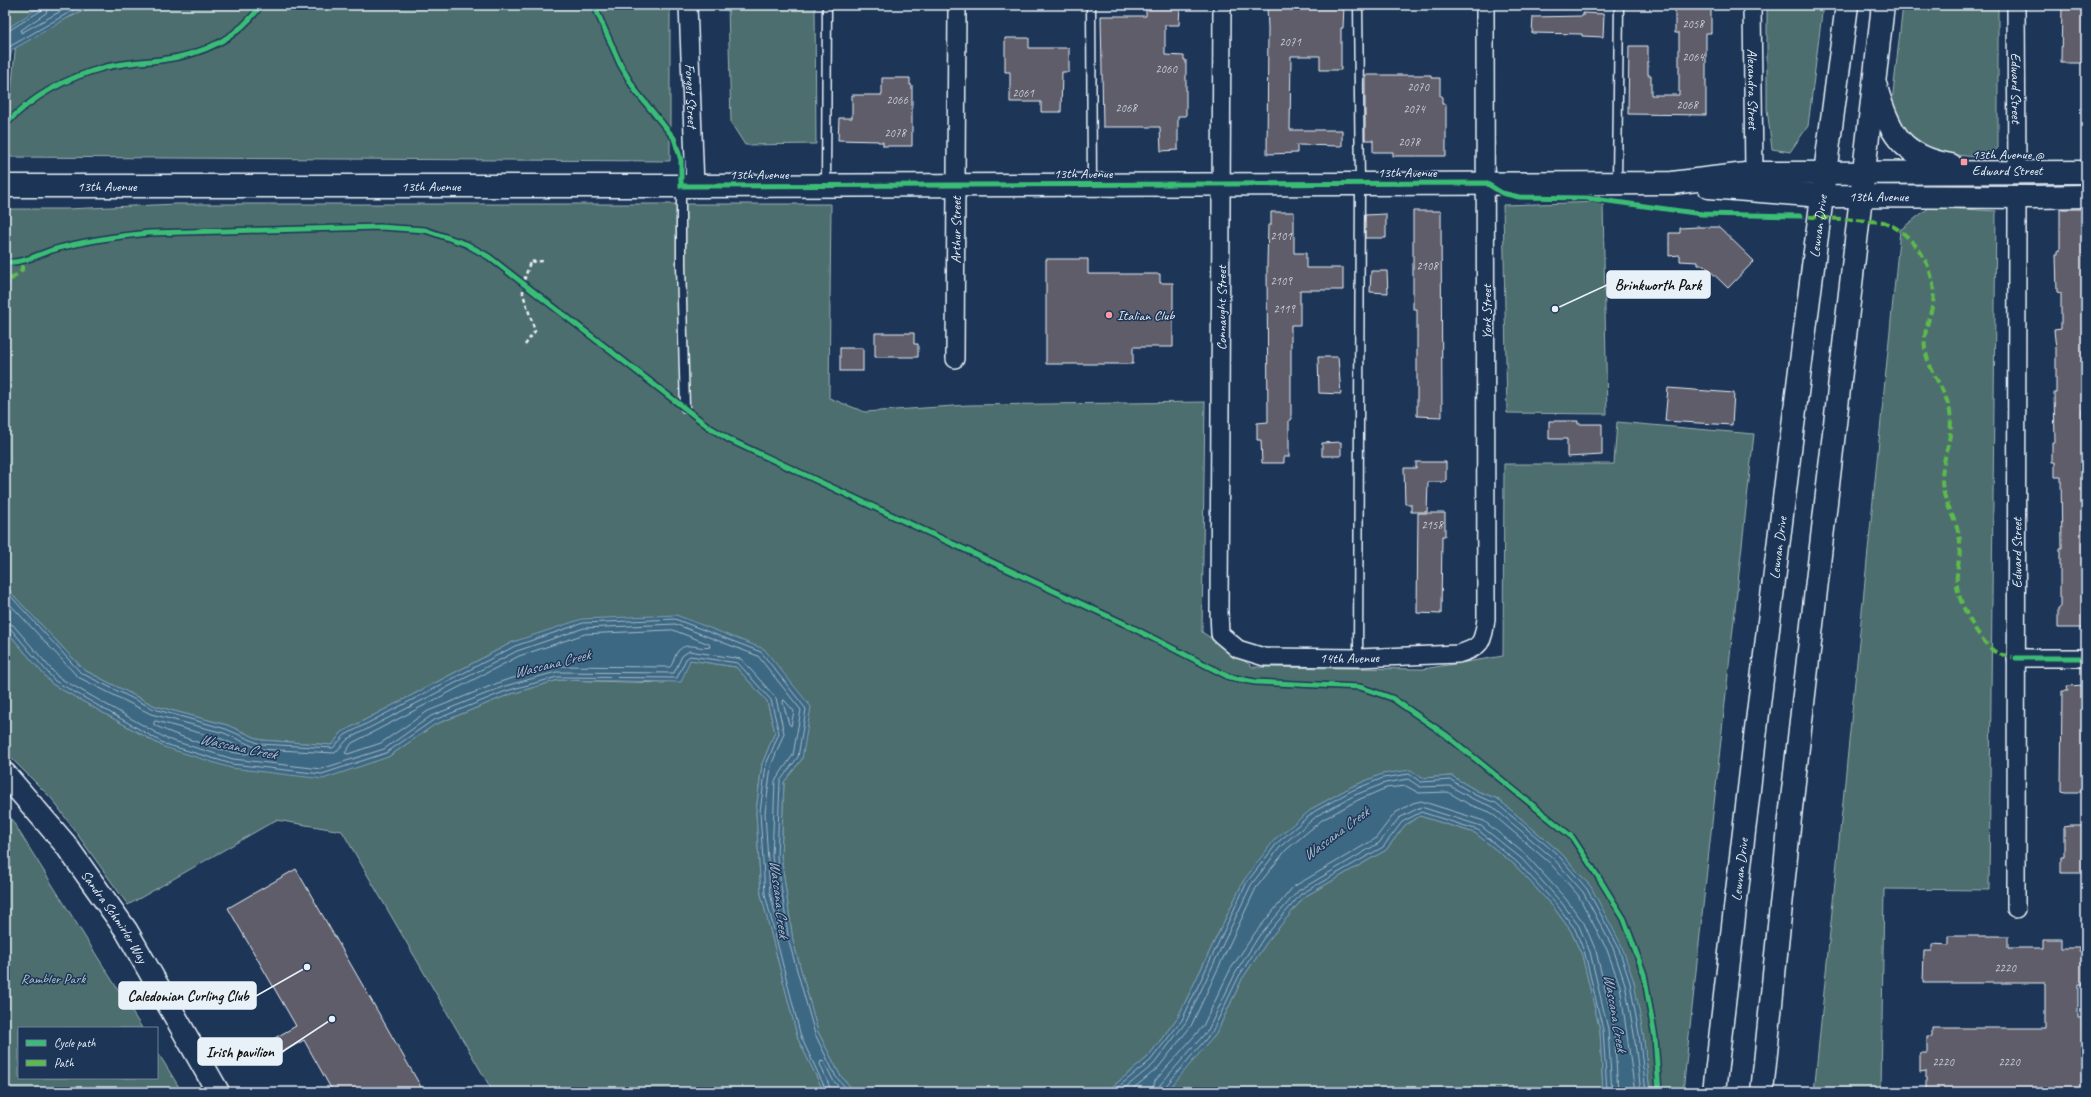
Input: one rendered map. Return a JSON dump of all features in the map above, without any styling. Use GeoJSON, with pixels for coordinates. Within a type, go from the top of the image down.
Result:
{"type":"FeatureCollection","features":[{"type":"Feature","properties":{"kind":"street","name":"Forget Street"},"geometry":{"type":"LineString","coordinates":[[688,5],[688,186]]}},
{"type":"Feature","properties":{"kind":"street","name":"Arthur Street"},"geometry":{"type":"LineString","coordinates":[[955,359],[957,5]]}},
{"type":"Feature","properties":{"kind":"street","name":"Connaught Street"},"geometry":{"type":"LineString","coordinates":[[1218,611],[1222,5]]}},
{"type":"Feature","properties":{"kind":"street","name":"York Street"},"geometry":{"type":"LineString","coordinates":[[1485,5],[1486,619]]}},
{"type":"Feature","properties":{"kind":"street","name":"Alexandra Street"},"geometry":{"type":"LineString","coordinates":[[1752,5],[1754,173]]}},
{"type":"Feature","properties":{"kind":"street","name":"Lewvan Drive"},"geometry":{"type":"LineString","coordinates":[[1714,1092],[1745,818],[1847,5]]}},
{"type":"Feature","properties":{"kind":"street"},"geometry":{"type":"LineString","coordinates":[[1762,1092],[1791,808],[1873,80],[1883,5]]}},
{"type":"Feature","properties":{"kind":"street","name":"Edward Street"},"geometry":{"type":"LineString","coordinates":[[2008,172],[2016,5]]}},
{"type":"Feature","properties":{"kind":"street"},"geometry":{"type":"LineString","coordinates":[[1873,80],[1884,115],[1895,137],[1911,151],[1934,162],[2008,172]]}},
{"type":"Feature","properties":{"kind":"street","name":"13th Avenue"},"geometry":{"type":"LineString","coordinates":[[5,186],[826,186],[1618,183],[1672,182],[1754,173],[2086,172]]}},
{"type":"Feature","properties":{"kind":"street","name":"13th Avenue"},"geometry":{"type":"LineString","coordinates":[[1672,182],[1753,192],[1822,196],[2086,196]]}},
{"type":"Feature","properties":{"kind":"street","name":"Edward Street"},"geometry":{"type":"LineString","coordinates":[[2016,909],[2017,197]]}},
{"type":"Feature","properties":{"kind":"street","name":"14th Avenue"},"geometry":{"type":"LineString","coordinates":[[1218,611],[1220,634],[1238,649],[1264,657],[1358,658],[1458,654],[1474,649],[1483,639],[1486,619]]}},
{"type":"Feature","properties":{"kind":"street"},"geometry":{"type":"LineString","coordinates":[[2016,658],[2086,658]]}},
{"type":"Feature","properties":{"kind":"street","name":"Sandra Schmirler Way"},"geometry":{"type":"LineString","coordinates":[[5,774],[65,844],[126,930],[218,1092]]}},
{"type":"Feature","properties":{"kind":"lane"},"geometry":{"type":"LineString","coordinates":[[826,186],[827,5]]}},
{"type":"Feature","properties":{"kind":"lane"},"geometry":{"type":"LineString","coordinates":[[1091,5],[1092,185]]}},
{"type":"Feature","properties":{"kind":"lane"},"geometry":{"type":"LineString","coordinates":[[1358,5],[1360,184],[1358,658]]}},
{"type":"Feature","properties":{"kind":"lane"},"geometry":{"type":"LineString","coordinates":[[1618,183],[1619,5]]}},
{"type":"Feature","properties":{"kind":"lane"},"geometry":{"type":"LineString","coordinates":[[684,408],[688,186]]}},
{"type":"Feature","properties":{"kind":"path"},"geometry":{"type":"LineString","coordinates":[[525,345],[535,331],[523,294],[523,284],[530,262],[544,261]]}},
{"type":"Feature","properties":{"kind":"green space"},"geometry":{"type":"Polygon","coordinates":[[[5,5],[47,5],[5,30],[5,5]]]}},
{"type":"Feature","properties":{"kind":"green space"},"geometry":{"type":"Polygon","coordinates":[[[97,5],[670,5],[670,161],[5,157],[16,41],[97,5]]]}},
{"type":"Feature","properties":{"kind":"green space"},"geometry":{"type":"Polygon","coordinates":[[[728,5],[815,5],[816,144],[745,145],[731,123],[728,5]]]}},
{"type":"Feature","properties":{"kind":"green space"},"geometry":{"type":"Polygon","coordinates":[[[1767,5],[1823,5],[1808,126],[1790,152],[1772,149],[1767,109],[1767,5]]]}},
{"type":"Feature","properties":{"kind":"green space"},"geometry":{"type":"Polygon","coordinates":[[[1903,5],[1998,5],[1998,148],[1985,158],[1938,153],[1905,131],[1892,102],[1903,5]]]}},
{"type":"Feature","properties":{"kind":"green space"},"geometry":{"type":"Polygon","coordinates":[[[1603,202],[1607,414],[1507,413],[1503,205],[1603,202]]]}},
{"type":"Feature","properties":{"kind":"green space"},"geometry":{"type":"Polygon","coordinates":[[[176,204],[831,204],[829,398],[865,412],[968,405],[1205,402],[1202,632],[1253,667],[1423,669],[1503,656],[1504,464],[1614,464],[1617,422],[1754,434],[1683,1092],[1650,1092],[1643,1033],[1591,887],[1561,853],[1498,799],[1477,791],[1452,776],[1422,778],[1382,774],[1351,787],[1313,808],[1244,880],[1178,1017],[1147,1058],[1106,1092],[855,1092],[840,1075],[818,1032],[793,941],[781,856],[784,782],[802,759],[764,649],[513,642],[342,732],[332,745],[261,740],[227,725],[155,706],[84,670],[12,594],[5,583],[5,209],[67,209],[176,204]]]}},
{"type":"Feature","properties":{"kind":"green space"},"geometry":{"type":"Polygon","coordinates":[[[1930,207],[1996,211],[1989,890],[1884,889],[1881,1092],[1814,1092],[1900,230],[1930,207]]]}},
{"type":"Feature","properties":{"kind":"green space"},"geometry":{"type":"Polygon","coordinates":[[[5,629],[52,684],[164,747],[388,757],[434,725],[508,695],[558,680],[664,683],[690,660],[736,667],[767,701],[775,732],[762,764],[756,812],[761,894],[798,1039],[824,1092],[493,1092],[342,831],[276,820],[128,905],[52,799],[5,752],[5,629]]]}},
{"type":"Feature","properties":{"kind":"green space","name":"Rambler Park"},"geometry":{"type":"Polygon","coordinates":[[[5,809],[141,1027],[18,1027],[18,1079],[158,1079],[158,1053],[182,1092],[5,1092],[5,809]]]}},
{"type":"Feature","properties":{"kind":"green space"},"geometry":{"type":"Polygon","coordinates":[[[1420,816],[1475,833],[1515,865],[1554,908],[1571,931],[1582,955],[1600,1030],[1603,1092],[1165,1092],[1216,1034],[1242,979],[1267,942],[1304,897],[1386,850],[1405,825],[1420,816]]]}},
{"type":"Feature","properties":{"kind":"water"},"geometry":{"type":"Polygon","coordinates":[[[43,5],[90,5],[12,50],[5,77],[5,30],[43,5]]]}},
{"type":"Feature","properties":{"kind":"water","name":"Wascana Creek"},"geometry":{"type":"Polygon","coordinates":[[[5,583],[12,594],[84,670],[155,706],[227,725],[261,740],[332,745],[342,732],[513,642],[582,619],[676,615],[764,649],[811,707],[802,759],[784,782],[781,856],[793,941],[818,1032],[840,1075],[855,1092],[824,1092],[798,1039],[761,894],[756,812],[762,764],[775,732],[767,701],[736,667],[690,660],[681,682],[558,680],[508,695],[434,725],[388,757],[323,779],[231,768],[164,747],[52,684],[5,629],[5,583]]]}},
{"type":"Feature","properties":{"kind":"water","name":"Wascana Creek"},"geometry":{"type":"Polygon","coordinates":[[[1411,770],[1422,778],[1452,776],[1477,791],[1498,799],[1561,853],[1591,887],[1621,944],[1634,982],[1643,1033],[1650,1092],[1603,1092],[1600,1030],[1582,955],[1571,931],[1554,908],[1515,865],[1475,833],[1420,816],[1405,825],[1386,850],[1304,897],[1267,942],[1242,979],[1216,1034],[1169,1089],[1165,1092],[1106,1092],[1147,1058],[1178,1017],[1244,880],[1275,839],[1313,808],[1351,787],[1382,774],[1411,770]]]}},
{"type":"Feature","properties":{"kind":"building"},"geometry":{"type":"Polygon","coordinates":[[[1146,5],[1180,5],[1179,25],[1165,25],[1165,55],[1184,56],[1184,60],[1186,60],[1186,116],[1178,116],[1178,150],[1161,151],[1160,127],[1103,127],[1101,16],[1146,16],[1146,5]]]}},
{"type":"Feature","properties":{"kind":"building"},"geometry":{"type":"Polygon","coordinates":[[[1344,5],[1343,28],[1341,28],[1341,70],[1320,70],[1320,56],[1291,56],[1290,130],[1342,130],[1342,146],[1297,145],[1297,153],[1267,154],[1267,7],[1344,5]]]}},
{"type":"Feature","properties":{"kind":"building"},"geometry":{"type":"Polygon","coordinates":[[[1675,5],[1711,5],[1711,33],[1706,33],[1706,115],[1628,114],[1629,46],[1648,46],[1648,75],[1651,75],[1651,95],[1679,95],[1679,33],[1675,33],[1675,5]]]}},
{"type":"Feature","properties":{"kind":"building"},"geometry":{"type":"Polygon","coordinates":[[[2062,5],[2086,5],[2086,63],[2061,63],[2062,5]]]}},
{"type":"Feature","properties":{"kind":"building"},"geometry":{"type":"Polygon","coordinates":[[[1583,13],[1604,14],[1603,37],[1582,36],[1582,34],[1532,33],[1533,17],[1583,16],[1583,13]]]}},
{"type":"Feature","properties":{"kind":"building"},"geometry":{"type":"Polygon","coordinates":[[[1005,38],[1029,38],[1029,48],[1069,48],[1069,72],[1062,72],[1061,112],[1041,112],[1041,102],[1010,102],[1010,72],[1005,72],[1005,38]]]}},
{"type":"Feature","properties":{"kind":"building"},"geometry":{"type":"Polygon","coordinates":[[[1365,75],[1431,75],[1431,78],[1440,78],[1440,96],[1442,96],[1442,104],[1446,104],[1446,156],[1393,156],[1393,152],[1373,152],[1373,140],[1365,140],[1365,75]]]}},
{"type":"Feature","properties":{"kind":"building"},"geometry":{"type":"Polygon","coordinates":[[[882,78],[910,78],[910,85],[912,85],[912,146],[883,146],[883,142],[878,141],[838,140],[839,118],[852,118],[852,95],[882,95],[882,78]]]}},
{"type":"Feature","properties":{"kind":"building"},"geometry":{"type":"Polygon","coordinates":[[[2060,209],[2086,209],[2086,410],[2082,410],[2083,464],[2084,474],[2086,474],[2086,628],[2058,628],[2058,608],[2060,608],[2060,548],[2062,548],[2061,477],[2055,477],[2055,462],[2052,462],[2052,442],[2055,442],[2054,393],[2056,393],[2056,349],[2054,330],[2061,329],[2061,293],[2057,292],[2056,255],[2058,255],[2058,251],[2060,251],[2060,209]]]}},
{"type":"Feature","properties":{"kind":"building"},"geometry":{"type":"Polygon","coordinates":[[[1413,211],[1441,211],[1442,417],[1417,416],[1417,309],[1413,309],[1413,211]]]}},
{"type":"Feature","properties":{"kind":"building"},"geometry":{"type":"Polygon","coordinates":[[[1271,212],[1294,212],[1294,253],[1306,253],[1306,268],[1343,268],[1343,290],[1300,290],[1300,325],[1291,325],[1291,420],[1289,420],[1289,457],[1284,457],[1284,463],[1262,463],[1261,440],[1257,440],[1257,423],[1268,422],[1267,264],[1268,225],[1271,225],[1271,212]]]}},
{"type":"Feature","properties":{"kind":"building"},"geometry":{"type":"Polygon","coordinates":[[[1386,214],[1386,238],[1365,238],[1365,215],[1386,214]]]}},
{"type":"Feature","properties":{"kind":"building"},"geometry":{"type":"Polygon","coordinates":[[[1719,227],[1754,261],[1728,288],[1704,265],[1698,265],[1698,262],[1680,261],[1680,255],[1669,256],[1669,233],[1680,233],[1680,228],[1719,227]]]}},
{"type":"Feature","properties":{"kind":"building","name":"Italian Club"},"geometry":{"type":"Polygon","coordinates":[[[1046,259],[1088,259],[1088,274],[1160,274],[1160,283],[1173,283],[1173,347],[1133,347],[1133,364],[1046,364],[1046,259]]]}},
{"type":"Feature","properties":{"kind":"building"},"geometry":{"type":"Polygon","coordinates":[[[1371,271],[1387,271],[1388,293],[1370,292],[1371,271]]]}},
{"type":"Feature","properties":{"kind":"building"},"geometry":{"type":"Polygon","coordinates":[[[875,333],[914,333],[914,344],[918,344],[918,357],[875,357],[875,333]]]}},
{"type":"Feature","properties":{"kind":"building"},"geometry":{"type":"Polygon","coordinates":[[[840,348],[863,348],[863,371],[840,371],[840,348]]]}},
{"type":"Feature","properties":{"kind":"building"},"geometry":{"type":"Polygon","coordinates":[[[1318,357],[1338,357],[1341,394],[1319,393],[1318,357]]]}},
{"type":"Feature","properties":{"kind":"building"},"geometry":{"type":"Polygon","coordinates":[[[1668,388],[1734,393],[1732,425],[1665,421],[1668,388]]]}},
{"type":"Feature","properties":{"kind":"building"},"geometry":{"type":"Polygon","coordinates":[[[1549,421],[1578,421],[1578,424],[1602,424],[1602,455],[1567,457],[1567,439],[1549,439],[1549,421]]]}},
{"type":"Feature","properties":{"kind":"building"},"geometry":{"type":"Polygon","coordinates":[[[1341,442],[1341,456],[1322,456],[1322,443],[1341,442]]]}},
{"type":"Feature","properties":{"kind":"building"},"geometry":{"type":"Polygon","coordinates":[[[1416,462],[1446,462],[1446,482],[1428,482],[1427,512],[1411,512],[1411,504],[1405,504],[1404,468],[1416,468],[1416,462]]]}},
{"type":"Feature","properties":{"kind":"building"},"geometry":{"type":"Polygon","coordinates":[[[1418,513],[1445,513],[1445,536],[1442,536],[1441,614],[1417,613],[1418,513]]]}},
{"type":"Feature","properties":{"kind":"building"},"geometry":{"type":"Polygon","coordinates":[[[2086,685],[2086,792],[2065,792],[2061,791],[2062,691],[2068,691],[2067,686],[2086,685]]]}},
{"type":"Feature","properties":{"kind":"building"},"geometry":{"type":"Polygon","coordinates":[[[2086,826],[2086,873],[2061,873],[2061,856],[2064,856],[2064,827],[2086,826]]]}},
{"type":"Feature","properties":{"kind":"building"},"geometry":{"type":"Polygon","coordinates":[[[296,869],[424,1092],[333,1092],[304,1040],[273,1057],[266,1043],[296,1026],[228,908],[296,869]]]}},
{"type":"Feature","properties":{"kind":"building"},"geometry":{"type":"Polygon","coordinates":[[[1949,936],[2008,936],[2008,948],[2043,948],[2043,939],[2061,939],[2061,948],[2079,948],[2079,952],[2086,952],[2086,984],[2078,984],[2078,1018],[2082,1018],[2082,1032],[2086,1032],[2086,1092],[1926,1092],[1926,1071],[1920,1072],[1920,1053],[1927,1053],[1927,1037],[1932,1037],[1932,1028],[2045,1028],[2045,983],[1923,983],[1924,951],[1932,951],[1932,944],[1949,945],[1949,936]]]}},
{"type":"Feature","properties":{"kind":"marked path"},"geometry":{"type":"LineString","coordinates":[[1797,216],[1884,222],[1905,235],[1914,244],[1928,266],[1934,291],[1933,303],[1925,336],[1925,348],[1950,412],[1950,431],[1942,480],[1946,501],[1957,528],[1960,541],[1957,586],[1966,613],[1985,643],[1999,654],[2016,658]]}},
{"type":"Feature","properties":{"kind":"marked path"},"geometry":{"type":"LineString","coordinates":[[5,290],[9,281],[22,270],[22,261]]}},
{"type":"Feature","properties":{"kind":"cycle path"},"geometry":{"type":"LineString","coordinates":[[5,125],[27,105],[51,89],[78,76],[106,67],[176,58],[217,43],[230,36],[241,27],[252,17],[261,5]]}},
{"type":"Feature","properties":{"kind":"cycle path"},"geometry":{"type":"LineString","coordinates":[[594,5],[620,64],[635,90],[674,138],[681,160],[681,186],[1486,183],[1502,193],[1519,197],[1587,198],[1702,214],[1801,216]]}},
{"type":"Feature","properties":{"kind":"cycle path"},"geometry":{"type":"LineString","coordinates":[[5,262],[17,262],[29,259],[52,250],[88,241],[149,233],[380,227],[425,230],[466,244],[489,257],[709,427],[730,440],[1125,624],[1229,677],[1255,682],[1360,687],[1392,698],[1446,735],[1572,837],[1624,919],[1644,974],[1655,1038],[1659,1092]]}},
{"type":"Feature","properties":{"kind":"cycle path"},"geometry":{"type":"LineString","coordinates":[[2016,658],[2086,658]]}},
{"type":"Feature","properties":{"kind":"place","name":"13th Avenue @ Edward Street"},"geometry":{"type":"Point","coordinates":[1964,162]}},
{"type":"Feature","properties":{"kind":"place","name":"Brinkworth Park"},"geometry":{"type":"Point","coordinates":[1555,309]}},
{"type":"Feature","properties":{"kind":"place","name":"Italian Club"},"geometry":{"type":"Point","coordinates":[1109,315]}},
{"type":"Feature","properties":{"kind":"place","name":"Caledonian Curling Club"},"geometry":{"type":"Point","coordinates":[307,967]}},
{"type":"Feature","properties":{"kind":"place","name":"Irish pavilion"},"geometry":{"type":"Point","coordinates":[332,1019]}}]}
